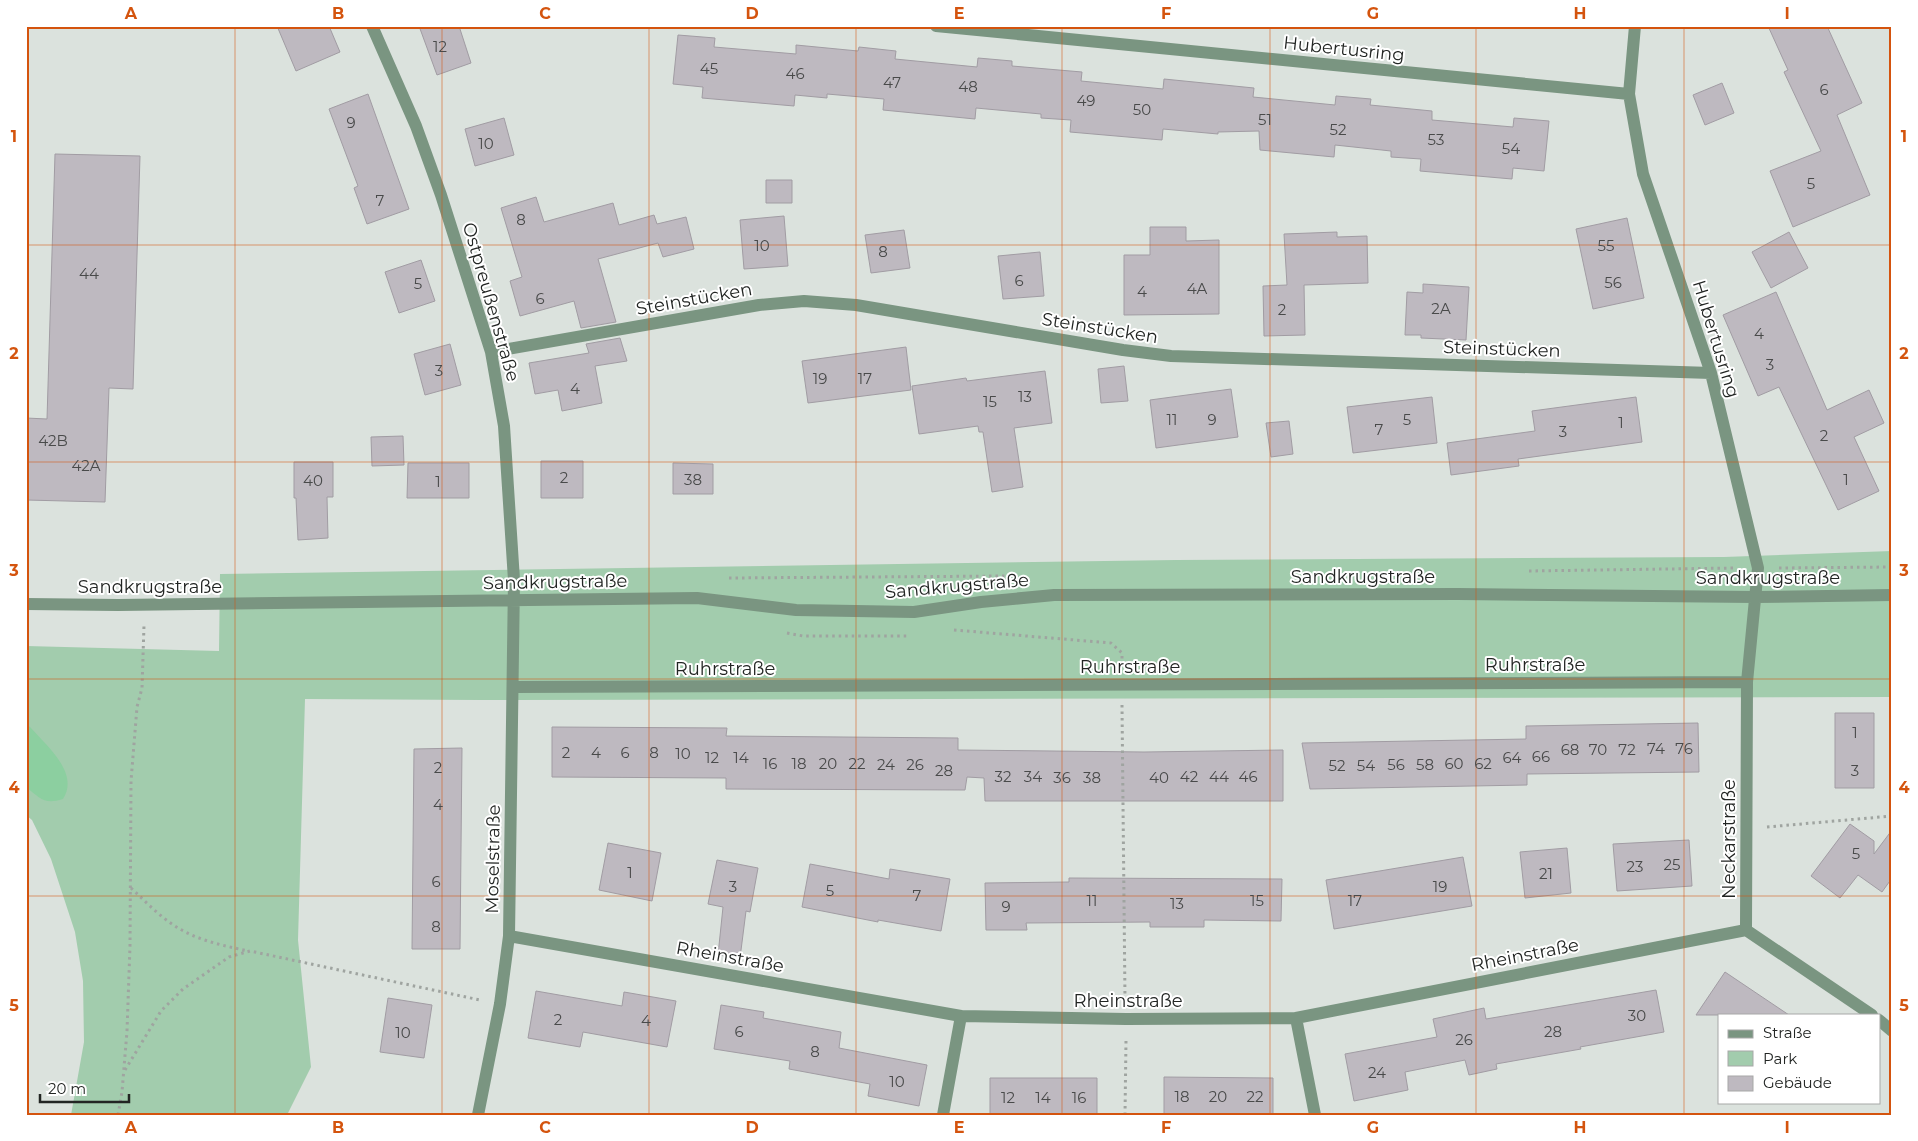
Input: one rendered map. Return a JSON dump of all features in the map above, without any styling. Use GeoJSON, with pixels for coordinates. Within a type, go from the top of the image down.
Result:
{"type":"FeatureCollection","features":[{"type":"Feature","properties":{"kind":"street","name":"Ostpreußenstraße"},"geometry":{"type":"LineString","coordinates":[[372,26],[416,126],[441,195],[491,352],[504,426],[514,601]]}},
{"type":"Feature","properties":{"kind":"street","name":"Hubertusring"},"geometry":{"type":"LineString","coordinates":[[936,26],[1629,94]]}},
{"type":"Feature","properties":{"kind":"street","name":"Hubertusring"},"geometry":{"type":"LineString","coordinates":[[1634,26],[1629,94],[1644,174],[1711,373],[1758,568],[1755,597]]}},
{"type":"Feature","properties":{"kind":"street","name":"Steinstücken"},"geometry":{"type":"LineString","coordinates":[[491,352],[759,305],[804,301],[856,305],[1123,350],[1171,356],[1711,373]]}},
{"type":"Feature","properties":{"kind":"street","name":"Sandkrugstraße"},"geometry":{"type":"LineString","coordinates":[[26,604],[118,605],[697,598],[796,610],[914,612],[981,602],[1054,595],[1458,594],[1755,597],[1892,595]]}},
{"type":"Feature","properties":{"kind":"street","name":"Neckarstraße"},"geometry":{"type":"LineString","coordinates":[[1746,930],[1747,682],[1755,597]]}},
{"type":"Feature","properties":{"kind":"street","name":"Moselstraße"},"geometry":{"type":"LineString","coordinates":[[478,1115],[500,1004],[509,936],[514,601]]}},
{"type":"Feature","properties":{"kind":"street","name":"Ruhrstraße"},"geometry":{"type":"LineString","coordinates":[[514,687],[1747,682]]}},
{"type":"Feature","properties":{"kind":"street","name":"Rheinstraße"},"geometry":{"type":"LineString","coordinates":[[509,936],[961,1016],[1126,1019],[1296,1018],[1746,930]]}},
{"type":"Feature","properties":{"kind":"street"},"geometry":{"type":"LineString","coordinates":[[1746,930],[1871,1014]]}},
{"type":"Feature","properties":{"kind":"street"},"geometry":{"type":"LineString","coordinates":[[943,1115],[961,1016]]}},
{"type":"Feature","properties":{"kind":"street"},"geometry":{"type":"LineString","coordinates":[[1296,1018],[1315,1115]]}},
{"type":"Feature","properties":{"kind":"street"},"geometry":{"type":"LineString","coordinates":[[1880,1021],[1892,1031]]}},
{"type":"Feature","properties":{"kind":"path"},"geometry":{"type":"LineString","coordinates":[[1519,571],[1892,567]]}},
{"type":"Feature","properties":{"kind":"path"},"geometry":{"type":"LineString","coordinates":[[727,578],[1010,576]]}},
{"type":"Feature","properties":{"kind":"path"},"geometry":{"type":"LineString","coordinates":[[118,1115],[128,1031],[131,781],[137,707],[142,688],[144,625]]}},
{"type":"Feature","properties":{"kind":"path"},"geometry":{"type":"LineString","coordinates":[[1122,684],[1126,1115]]}},
{"type":"Feature","properties":{"kind":"path"},"geometry":{"type":"LineString","coordinates":[[1746,829],[1892,816]]}},
{"type":"Feature","properties":{"kind":"path"},"geometry":{"type":"LineString","coordinates":[[130,888],[172,924],[198,938],[219,945],[500,1004]]}},
{"type":"Feature","properties":{"kind":"path"},"geometry":{"type":"LineString","coordinates":[[124,1072],[161,1011],[183,989],[207,970],[229,957],[250,951]]}},
{"type":"Feature","properties":{"kind":"green space"},"geometry":{"type":"Polygon","coordinates":[[[1892,551],[1892,697],[305,699],[298,940],[311,1067],[287,1115],[71,1115],[84,1042],[83,981],[75,932],[51,859],[32,820],[26,815],[26,646],[219,651],[220,574],[1176,560],[1724,557],[1892,551]]]}},
{"type":"Feature","properties":{"kind":"shaded area"},"geometry":{"type":"Polygon","coordinates":[[[26,725],[52,751],[64,770],[67,779],[67,789],[63,799],[47,801],[26,787],[26,725]]]}},
{"type":"Feature","properties":{"kind":"building"},"geometry":{"type":"Polygon","coordinates":[[[277,26],[329,26],[340,52],[296,71],[277,26]]]}},
{"type":"Feature","properties":{"kind":"building"},"geometry":{"type":"Polygon","coordinates":[[[419,26],[459,26],[471,63],[437,75],[419,26]]]}},
{"type":"Feature","properties":{"kind":"building"},"geometry":{"type":"Polygon","coordinates":[[[1768,26],[1827,26],[1862,103],[1837,115],[1870,195],[1793,227],[1770,171],[1821,151],[1784,72],[1788,70],[1768,26]]]}},
{"type":"Feature","properties":{"kind":"building"},"geometry":{"type":"Polygon","coordinates":[[[678,35],[715,38],[714,47],[796,54],[796,45],[858,51],[859,47],[896,51],[895,59],[977,67],[978,58],[1012,61],[1012,66],[1082,72],[1081,81],[1163,89],[1164,79],[1254,88],[1253,97],[1335,105],[1336,96],[1371,99],[1370,105],[1432,111],[1432,120],[1513,127],[1514,118],[1549,121],[1544,171],[1513,168],[1512,179],[1420,171],[1421,159],[1391,157],[1391,151],[1335,145],[1334,157],[1260,150],[1259,131],[1218,132],[1218,134],[1163,129],[1162,140],[1070,132],[1071,120],[1041,118],[1041,114],[976,108],[975,119],[883,110],[884,99],[827,94],[827,98],[795,95],[794,106],[702,98],[703,87],[673,84],[678,35]]]}},
{"type":"Feature","properties":{"kind":"building"},"geometry":{"type":"Polygon","coordinates":[[[1722,83],[1734,113],[1705,125],[1693,95],[1722,83]]]}},
{"type":"Feature","properties":{"kind":"building"},"geometry":{"type":"Polygon","coordinates":[[[368,94],[409,209],[367,224],[354,188],[358,186],[329,109],[368,94]]]}},
{"type":"Feature","properties":{"kind":"building"},"geometry":{"type":"Polygon","coordinates":[[[504,118],[514,155],[475,166],[465,129],[504,118]]]}},
{"type":"Feature","properties":{"kind":"building"},"geometry":{"type":"Polygon","coordinates":[[[55,154],[140,156],[133,389],[109,388],[105,502],[26,500],[26,418],[47,419],[55,154]]]}},
{"type":"Feature","properties":{"kind":"building"},"geometry":{"type":"Polygon","coordinates":[[[766,180],[792,180],[792,203],[766,203],[766,180]]]}},
{"type":"Feature","properties":{"kind":"building"},"geometry":{"type":"Polygon","coordinates":[[[536,197],[544,222],[613,203],[619,225],[654,215],[657,224],[686,217],[694,249],[663,257],[658,243],[598,259],[616,322],[581,328],[574,301],[520,316],[510,281],[522,277],[501,208],[536,197]]]}},
{"type":"Feature","properties":{"kind":"building"},"geometry":{"type":"Polygon","coordinates":[[[784,216],[788,266],[744,269],[740,220],[784,216]]]}},
{"type":"Feature","properties":{"kind":"building"},"geometry":{"type":"Polygon","coordinates":[[[1627,218],[1644,298],[1593,309],[1576,229],[1627,218]]]}},
{"type":"Feature","properties":{"kind":"building"},"geometry":{"type":"Polygon","coordinates":[[[1150,227],[1186,227],[1186,241],[1219,240],[1219,314],[1124,315],[1124,255],[1150,255],[1150,227]]]}},
{"type":"Feature","properties":{"kind":"building"},"geometry":{"type":"Polygon","coordinates":[[[904,230],[910,268],[871,273],[865,235],[904,230]]]}},
{"type":"Feature","properties":{"kind":"building"},"geometry":{"type":"Polygon","coordinates":[[[1337,232],[1337,237],[1367,236],[1368,283],[1304,285],[1305,335],[1264,336],[1263,286],[1287,285],[1284,234],[1337,232]]]}},
{"type":"Feature","properties":{"kind":"building"},"geometry":{"type":"Polygon","coordinates":[[[1789,232],[1808,268],[1771,288],[1752,252],[1789,232]]]}},
{"type":"Feature","properties":{"kind":"building"},"geometry":{"type":"Polygon","coordinates":[[[1040,252],[1044,296],[1003,299],[998,256],[1040,252]]]}},
{"type":"Feature","properties":{"kind":"building"},"geometry":{"type":"Polygon","coordinates":[[[421,260],[435,301],[399,313],[385,272],[421,260]]]}},
{"type":"Feature","properties":{"kind":"building"},"geometry":{"type":"Polygon","coordinates":[[[1423,284],[1469,287],[1466,340],[1421,338],[1421,335],[1405,335],[1407,292],[1423,293],[1423,284]]]}},
{"type":"Feature","properties":{"kind":"building"},"geometry":{"type":"Polygon","coordinates":[[[1776,292],[1827,410],[1869,390],[1884,423],[1854,437],[1879,491],[1838,510],[1779,387],[1758,396],[1723,315],[1776,292]]]}},
{"type":"Feature","properties":{"kind":"building"},"geometry":{"type":"Polygon","coordinates":[[[620,338],[627,361],[595,366],[602,403],[562,411],[558,390],[535,394],[529,363],[589,353],[586,344],[620,338]]]}},
{"type":"Feature","properties":{"kind":"building"},"geometry":{"type":"Polygon","coordinates":[[[450,344],[461,385],[425,395],[414,354],[450,344]]]}},
{"type":"Feature","properties":{"kind":"building"},"geometry":{"type":"Polygon","coordinates":[[[906,347],[911,390],[808,403],[802,361],[906,347]]]}},
{"type":"Feature","properties":{"kind":"building"},"geometry":{"type":"Polygon","coordinates":[[[1124,366],[1128,401],[1101,403],[1098,369],[1124,366]]]}},
{"type":"Feature","properties":{"kind":"building"},"geometry":{"type":"Polygon","coordinates":[[[1045,371],[1052,423],[1014,428],[1023,487],[992,492],[983,432],[979,432],[978,426],[919,434],[912,386],[966,378],[967,381],[1045,371]]]}},
{"type":"Feature","properties":{"kind":"building"},"geometry":{"type":"Polygon","coordinates":[[[1231,389],[1238,437],[1156,448],[1150,400],[1231,389]]]}},
{"type":"Feature","properties":{"kind":"building"},"geometry":{"type":"Polygon","coordinates":[[[1432,397],[1437,443],[1353,453],[1347,407],[1432,397]]]}},
{"type":"Feature","properties":{"kind":"building"},"geometry":{"type":"Polygon","coordinates":[[[1636,397],[1642,442],[1518,459],[1519,466],[1451,475],[1447,443],[1535,431],[1532,411],[1636,397]]]}},
{"type":"Feature","properties":{"kind":"building"},"geometry":{"type":"Polygon","coordinates":[[[1289,421],[1293,454],[1271,457],[1266,423],[1289,421]]]}},
{"type":"Feature","properties":{"kind":"building"},"geometry":{"type":"Polygon","coordinates":[[[403,436],[404,465],[372,466],[371,437],[403,436]]]}},
{"type":"Feature","properties":{"kind":"building"},"geometry":{"type":"Polygon","coordinates":[[[541,461],[583,461],[583,498],[541,498],[541,461]]]}},
{"type":"Feature","properties":{"kind":"building"},"geometry":{"type":"Polygon","coordinates":[[[294,462],[333,462],[333,497],[327,497],[328,538],[298,540],[296,498],[294,498],[294,462]]]}},
{"type":"Feature","properties":{"kind":"building"},"geometry":{"type":"Polygon","coordinates":[[[408,463],[469,463],[469,498],[407,498],[408,463]]]}},
{"type":"Feature","properties":{"kind":"building"},"geometry":{"type":"Polygon","coordinates":[[[673,463],[713,464],[713,494],[673,494],[673,463]]]}},
{"type":"Feature","properties":{"kind":"building"},"geometry":{"type":"Polygon","coordinates":[[[1835,713],[1874,713],[1874,788],[1835,788],[1835,713]]]}},
{"type":"Feature","properties":{"kind":"building"},"geometry":{"type":"Polygon","coordinates":[[[1698,723],[1699,772],[1527,774],[1527,785],[1310,789],[1302,743],[1526,739],[1526,726],[1698,723]]]}},
{"type":"Feature","properties":{"kind":"building"},"geometry":{"type":"Polygon","coordinates":[[[552,727],[727,728],[726,736],[958,738],[958,750],[1144,752],[1283,750],[1283,801],[985,801],[984,778],[967,777],[965,790],[726,789],[726,778],[552,777],[552,727]]]}},
{"type":"Feature","properties":{"kind":"building"},"geometry":{"type":"Polygon","coordinates":[[[462,748],[460,949],[412,949],[414,749],[462,748]]]}},
{"type":"Feature","properties":{"kind":"building"},"geometry":{"type":"Polygon","coordinates":[[[1850,824],[1874,841],[1874,854],[1892,830],[1892,878],[1882,892],[1858,875],[1840,898],[1811,876],[1850,824]]]}},
{"type":"Feature","properties":{"kind":"building"},"geometry":{"type":"Polygon","coordinates":[[[1689,840],[1692,886],[1617,891],[1613,844],[1689,840]]]}},
{"type":"Feature","properties":{"kind":"building"},"geometry":{"type":"Polygon","coordinates":[[[608,843],[661,853],[652,901],[599,890],[608,843]]]}},
{"type":"Feature","properties":{"kind":"building"},"geometry":{"type":"Polygon","coordinates":[[[1567,848],[1571,893],[1525,898],[1520,852],[1567,848]]]}},
{"type":"Feature","properties":{"kind":"building"},"geometry":{"type":"Polygon","coordinates":[[[1463,857],[1472,906],[1334,929],[1326,880],[1463,857]]]}},
{"type":"Feature","properties":{"kind":"building"},"geometry":{"type":"Polygon","coordinates":[[[717,860],[758,868],[750,912],[746,911],[740,958],[718,955],[723,907],[708,904],[717,860]]]}},
{"type":"Feature","properties":{"kind":"building"},"geometry":{"type":"Polygon","coordinates":[[[810,864],[889,879],[890,869],[950,879],[941,931],[878,920],[878,922],[802,907],[810,864]]]}},
{"type":"Feature","properties":{"kind":"building"},"geometry":{"type":"Polygon","coordinates":[[[1069,878],[1282,879],[1281,921],[1204,920],[1204,927],[1150,927],[1150,922],[1026,923],[1027,930],[986,930],[985,883],[1069,882],[1069,878]]]}},
{"type":"Feature","properties":{"kind":"building"},"geometry":{"type":"Polygon","coordinates":[[[1725,972],[1788,1014],[1718,1014],[1696,1015],[1725,972]]]}},
{"type":"Feature","properties":{"kind":"building"},"geometry":{"type":"Polygon","coordinates":[[[1656,990],[1664,1032],[1496,1064],[1497,1069],[1469,1075],[1465,1060],[1405,1072],[1408,1090],[1354,1101],[1345,1054],[1437,1037],[1433,1019],[1484,1008],[1486,1019],[1656,990]]]}},
{"type":"Feature","properties":{"kind":"building"},"geometry":{"type":"Polygon","coordinates":[[[536,991],[622,1006],[624,992],[676,1001],[667,1047],[583,1032],[580,1047],[528,1038],[536,991]]]}},
{"type":"Feature","properties":{"kind":"building"},"geometry":{"type":"Polygon","coordinates":[[[388,998],[432,1005],[424,1058],[380,1052],[388,998]]]}},
{"type":"Feature","properties":{"kind":"building"},"geometry":{"type":"Polygon","coordinates":[[[721,1005],[764,1012],[763,1018],[841,1032],[839,1048],[927,1065],[919,1106],[868,1096],[870,1084],[789,1069],[790,1061],[714,1049],[721,1005]]]}},
{"type":"Feature","properties":{"kind":"building"},"geometry":{"type":"Polygon","coordinates":[[[1164,1077],[1273,1078],[1273,1115],[1164,1115],[1164,1077]]]}},
{"type":"Feature","properties":{"kind":"building"},"geometry":{"type":"Polygon","coordinates":[[[990,1078],[1097,1078],[1097,1115],[990,1115],[990,1078]]]}}]}
